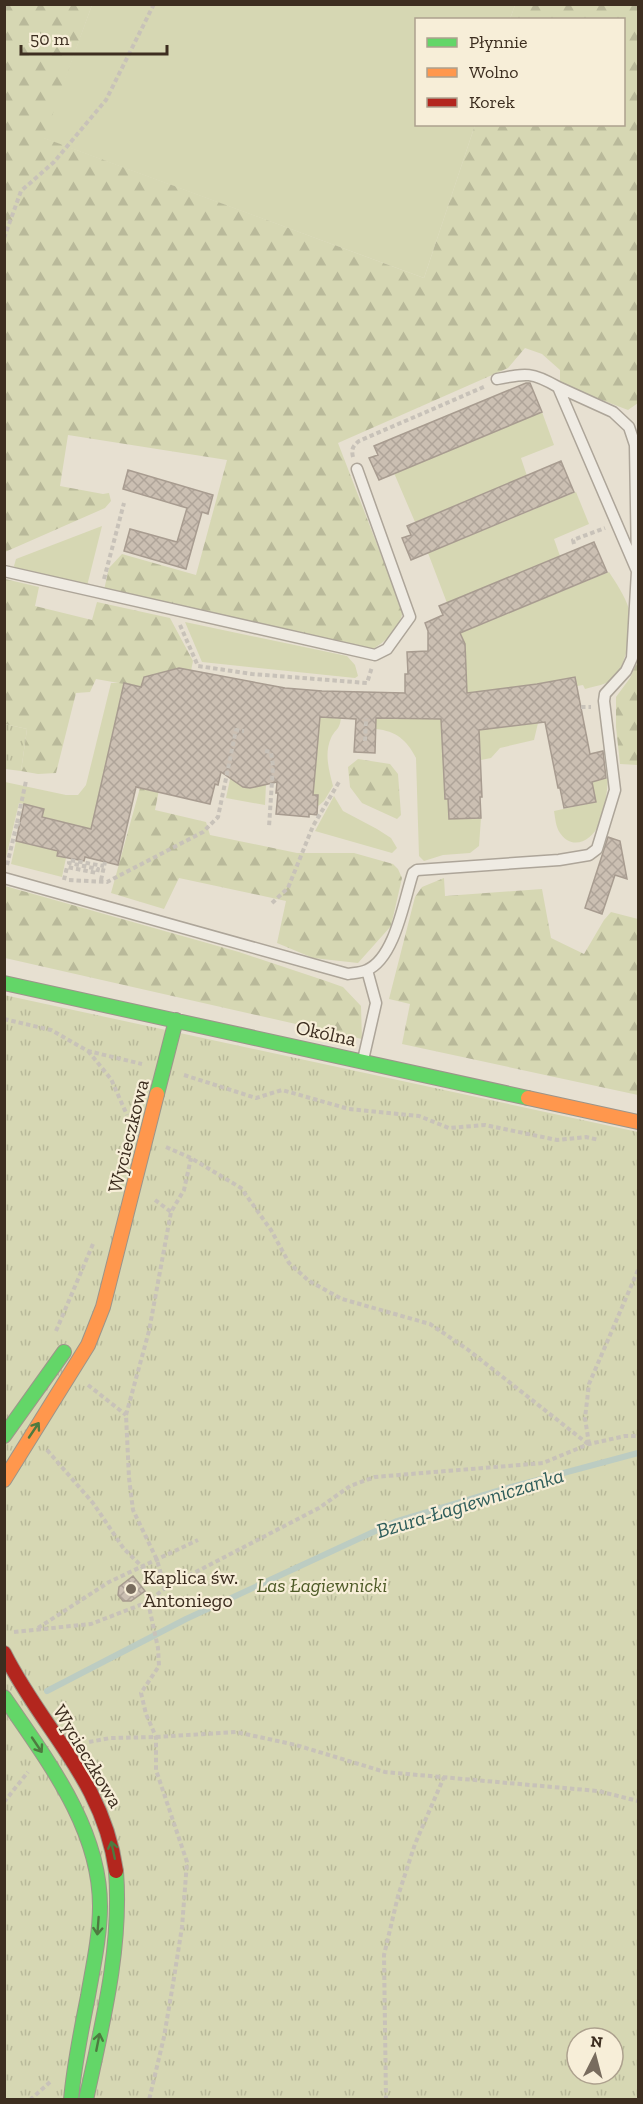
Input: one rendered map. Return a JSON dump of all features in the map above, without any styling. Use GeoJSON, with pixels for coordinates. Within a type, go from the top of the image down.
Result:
{"type":"FeatureCollection","features":[{"type":"Feature","properties":{"kind":"street","name":"Okólna"},"geometry":{"type":"LineString","coordinates":[[4,982],[639,1122]]}},
{"type":"Feature","properties":{"kind":"street","name":"Wycieczkowa"},"geometry":{"type":"LineString","coordinates":[[4,1480],[88,1345],[104,1307],[176,1020]]}},
{"type":"Feature","properties":{"kind":"street","name":"Wycieczkowa"},"geometry":{"type":"LineString","coordinates":[[82,1323],[115,1261]]}},
{"type":"Feature","properties":{"kind":"street"},"geometry":{"type":"LineString","coordinates":[[4,1436],[70,1344]]}},
{"type":"Feature","properties":{"kind":"street","name":"Wycieczkowa"},"geometry":{"type":"LineString","coordinates":[[4,1653],[29,1697],[91,1791],[108,1825],[117,1868],[119,1910],[116,1948],[86,2100]]}},
{"type":"Feature","properties":{"kind":"street","name":"Wycieczkowa"},"geometry":{"type":"LineString","coordinates":[[4,1697],[63,1787],[86,1837],[96,1870],[100,1903],[97,1940],[74,2062],[71,2100]]}},
{"type":"Feature","properties":{"kind":"lane"},"geometry":{"type":"LineString","coordinates":[[4,878],[348,974],[367,970],[382,958],[393,939],[413,873],[417,870],[559,860],[589,855],[597,849],[615,789],[604,701],[606,694],[626,671],[632,658],[637,571],[634,445],[629,427],[613,412],[538,376],[522,374],[498,379]]}},
{"type":"Feature","properties":{"kind":"lane"},"geometry":{"type":"LineString","coordinates":[[558,387],[637,571]]}},
{"type":"Feature","properties":{"kind":"lane"},"geometry":{"type":"LineString","coordinates":[[4,571],[375,655],[387,650],[410,617],[357,469]]}},
{"type":"Feature","properties":{"kind":"lane"},"geometry":{"type":"LineString","coordinates":[[363,1061],[376,1003],[367,970]]}},
{"type":"Feature","properties":{"kind":"path"},"geometry":{"type":"LineString","coordinates":[[4,238],[21,191],[54,162],[106,100],[154,4]]}},
{"type":"Feature","properties":{"kind":"path"},"geometry":{"type":"LineString","coordinates":[[357,469],[351,452],[353,445],[359,441],[498,379]]}},
{"type":"Feature","properties":{"kind":"path"},"geometry":{"type":"LineString","coordinates":[[106,570],[124,502]]}},
{"type":"Feature","properties":{"kind":"path"},"geometry":{"type":"LineString","coordinates":[[574,544],[573,540],[617,524]]}},
{"type":"Feature","properties":{"kind":"path"},"geometry":{"type":"LineString","coordinates":[[174,610],[198,666],[252,674],[367,683],[375,655]]}},
{"type":"Feature","properties":{"kind":"path"},"geometry":{"type":"LineString","coordinates":[[365,741],[366,718]]}},
{"type":"Feature","properties":{"kind":"path"},"geometry":{"type":"LineString","coordinates":[[52,877],[64,880],[107,882],[203,832],[218,817],[236,730],[244,731]]}},
{"type":"Feature","properties":{"kind":"path"},"geometry":{"type":"LineString","coordinates":[[265,751],[271,752],[273,766],[269,827]]}},
{"type":"Feature","properties":{"kind":"path"},"geometry":{"type":"LineString","coordinates":[[18,868],[5,865],[19,823],[26,781]]}},
{"type":"Feature","properties":{"kind":"path"},"geometry":{"type":"LineString","coordinates":[[272,903],[288,888],[313,826],[339,782]]}},
{"type":"Feature","properties":{"kind":"path"},"geometry":{"type":"LineString","coordinates":[[64,880],[67,867],[97,873],[98,869],[69,863],[69,860],[105,864],[101,880]]}},
{"type":"Feature","properties":{"kind":"path"},"geometry":{"type":"LineString","coordinates":[[4,1019],[51,1030],[88,1051],[165,1069],[256,1098],[282,1090],[349,1109],[419,1116],[449,1128],[485,1125],[557,1140],[586,1137],[605,1141]]}},
{"type":"Feature","properties":{"kind":"path"},"geometry":{"type":"LineString","coordinates":[[88,1051],[111,1079],[128,1119]]}},
{"type":"Feature","properties":{"kind":"path"},"geometry":{"type":"LineString","coordinates":[[156,1143],[191,1158],[241,1188],[272,1230],[290,1263],[309,1281],[342,1299],[430,1323],[589,1444]]}},
{"type":"Feature","properties":{"kind":"path"},"geometry":{"type":"LineString","coordinates":[[165,1588],[157,1560],[133,1510],[126,1415],[149,1331],[171,1212],[184,1190],[191,1158]]}},
{"type":"Feature","properties":{"kind":"path"},"geometry":{"type":"LineString","coordinates":[[51,1339],[94,1242]]}},
{"type":"Feature","properties":{"kind":"path"},"geometry":{"type":"LineString","coordinates":[[589,1444],[585,1418],[589,1384],[639,1270]]}},
{"type":"Feature","properties":{"kind":"path"},"geometry":{"type":"LineString","coordinates":[[82,1380],[126,1415]]}},
{"type":"Feature","properties":{"kind":"path"},"geometry":{"type":"LineString","coordinates":[[4,1633],[91,1624],[148,1602],[165,1588],[319,1508],[350,1486],[375,1477],[543,1464],[589,1444],[624,1436],[639,1436]]}},
{"type":"Feature","properties":{"kind":"path"},"geometry":{"type":"LineString","coordinates":[[39,1442],[93,1503],[124,1549],[165,1588]]}},
{"type":"Feature","properties":{"kind":"path"},"geometry":{"type":"LineString","coordinates":[[36,1630],[109,1582],[198,1540]]}},
{"type":"Feature","properties":{"kind":"path"},"geometry":{"type":"LineString","coordinates":[[148,1602],[158,1648],[159,1666],[141,1693],[146,1714],[156,1737],[156,1770],[187,1862],[182,1927],[173,1984],[164,2037],[149,2100]]}},
{"type":"Feature","properties":{"kind":"path"},"geometry":{"type":"LineString","coordinates":[[63,1747],[110,1738],[236,1732],[296,1745],[385,1772],[598,1791],[639,1801]]}},
{"type":"Feature","properties":{"kind":"path"},"geometry":{"type":"LineString","coordinates":[[4,1802],[43,1754]]}},
{"type":"Feature","properties":{"kind":"path"},"geometry":{"type":"LineString","coordinates":[[386,2100],[384,1955],[398,1896],[415,1844],[444,1777]]}},
{"type":"Feature","properties":{"kind":"green space"},"geometry":{"type":"Polygon","coordinates":[[[4,5],[92,5],[44,138],[424,278],[475,126],[625,126],[625,18],[510,18],[515,5],[638,5],[638,403],[628,410],[560,384],[560,370],[542,354],[525,348],[508,368],[338,443],[403,612],[392,634],[384,641],[373,649],[104,590],[109,568],[122,554],[196,575],[227,460],[68,435],[60,486],[103,494],[109,493],[111,501],[105,508],[5,552],[4,5]]]}},
{"type":"Feature","properties":{"kind":"green space"},"geometry":{"type":"Polygon","coordinates":[[[92,5],[515,5],[510,18],[415,18],[415,126],[475,126],[424,278],[43,138],[92,5]]]}},
{"type":"Feature","properties":{"kind":"green space"},"geometry":{"type":"Polygon","coordinates":[[[542,412],[554,445],[521,458],[527,476],[415,522],[394,473],[542,412]]]}},
{"type":"Feature","properties":{"kind":"green space"},"geometry":{"type":"Polygon","coordinates":[[[576,492],[589,524],[554,539],[560,556],[447,603],[428,553],[576,492]]]}},
{"type":"Feature","properties":{"kind":"green space"},"geometry":{"type":"Polygon","coordinates":[[[102,526],[87,586],[17,570],[14,566],[16,559],[102,526]]]}},
{"type":"Feature","properties":{"kind":"green space"},"geometry":{"type":"Polygon","coordinates":[[[609,572],[625,599],[630,617],[626,654],[619,671],[612,680],[585,689],[583,685],[577,686],[575,677],[467,693],[465,644],[460,633],[609,572]]]}},
{"type":"Feature","properties":{"kind":"green space"},"geometry":{"type":"Polygon","coordinates":[[[5,579],[39,587],[35,606],[92,620],[97,602],[170,618],[193,661],[191,671],[179,668],[144,677],[141,687],[96,679],[90,692],[76,693],[56,773],[38,774],[21,771],[27,729],[5,724],[5,579]]]}},
{"type":"Feature","properties":{"kind":"green space"},"geometry":{"type":"Polygon","coordinates":[[[185,622],[347,656],[355,665],[358,676],[355,678],[202,662],[185,622]]]}},
{"type":"Feature","properties":{"kind":"green space"},"geometry":{"type":"Polygon","coordinates":[[[638,660],[638,765],[620,764],[616,697],[630,678],[638,660]]]}},
{"type":"Feature","properties":{"kind":"green space"},"geometry":{"type":"Polygon","coordinates":[[[111,683],[124,683],[91,829],[42,817],[44,809],[19,803],[5,862],[5,782],[66,795],[78,795],[86,785],[111,683]]]}},
{"type":"Feature","properties":{"kind":"green space"},"geometry":{"type":"Polygon","coordinates":[[[320,717],[341,717],[328,750],[333,786],[324,801],[317,807],[318,796],[313,795],[320,717]]]}},
{"type":"Feature","properties":{"kind":"green space"},"geometry":{"type":"Polygon","coordinates":[[[376,718],[441,719],[445,799],[448,799],[449,819],[481,818],[479,846],[470,853],[443,855],[424,861],[419,856],[416,758],[409,746],[395,734],[376,729],[376,718]]]}},
{"type":"Feature","properties":{"kind":"green space"},"geometry":{"type":"Polygon","coordinates":[[[538,723],[534,740],[500,748],[491,758],[481,760],[479,730],[538,723]]]}},
{"type":"Feature","properties":{"kind":"green space"},"geometry":{"type":"Polygon","coordinates":[[[5,724],[27,729],[21,771],[5,769],[5,724]]]}},
{"type":"Feature","properties":{"kind":"green space"},"geometry":{"type":"Polygon","coordinates":[[[358,759],[390,764],[398,774],[401,815],[397,819],[362,803],[350,787],[348,767],[358,759]]]}},
{"type":"Feature","properties":{"kind":"green space"},"geometry":{"type":"Polygon","coordinates":[[[232,770],[243,787],[266,784],[265,805],[226,798],[232,770]]]}},
{"type":"Feature","properties":{"kind":"green space"},"geometry":{"type":"Polygon","coordinates":[[[143,777],[161,780],[155,810],[206,822],[210,835],[297,853],[354,853],[393,864],[402,878],[391,926],[358,963],[313,958],[277,943],[286,901],[179,878],[164,909],[111,893],[143,777]]]}},
{"type":"Feature","properties":{"kind":"green space"},"geometry":{"type":"Polygon","coordinates":[[[608,778],[604,807],[596,830],[581,842],[570,842],[560,833],[554,811],[596,802],[592,782],[608,778]]]}},
{"type":"Feature","properties":{"kind":"green space"},"geometry":{"type":"Polygon","coordinates":[[[334,796],[343,811],[391,838],[397,848],[392,853],[315,831],[334,796]]]}},
{"type":"Feature","properties":{"kind":"green space"},"geometry":{"type":"Polygon","coordinates":[[[16,841],[58,851],[57,856],[66,858],[62,877],[11,864],[16,841]]]}},
{"type":"Feature","properties":{"kind":"green space"},"geometry":{"type":"Polygon","coordinates":[[[444,878],[445,896],[542,889],[551,938],[584,954],[611,912],[638,919],[638,1095],[402,1044],[410,1004],[389,999],[415,897],[422,887],[444,878]]]}},
{"type":"Feature","properties":{"kind":"green space"},"geometry":{"type":"Polygon","coordinates":[[[5,886],[239,952],[343,987],[361,1006],[362,1039],[5,958],[5,886]]]}},
{"type":"Feature","properties":{"kind":"green space","name":"Las Łagiewnicki"},"geometry":{"type":"Polygon","coordinates":[[[4,995],[638,1132],[638,2099],[5,2099],[4,995]]]}},
{"type":"Feature","properties":{"kind":"building"},"geometry":{"type":"Polygon","coordinates":[[[530,383],[542,412],[379,480],[369,458],[378,455],[374,446],[530,383]]]}},
{"type":"Feature","properties":{"kind":"building"},"geometry":{"type":"Polygon","coordinates":[[[561,461],[574,492],[411,560],[402,538],[411,535],[407,526],[561,461]]]}},
{"type":"Feature","properties":{"kind":"building"},"geometry":{"type":"Polygon","coordinates":[[[128,470],[213,495],[208,514],[202,512],[186,569],[124,551],[130,529],[177,542],[187,508],[123,489],[128,470]]]}},
{"type":"Feature","properties":{"kind":"building"},"geometry":{"type":"Polygon","coordinates":[[[594,542],[607,572],[460,633],[465,644],[467,693],[575,677],[590,754],[603,751],[606,778],[592,782],[596,802],[564,808],[545,722],[479,730],[481,818],[449,819],[448,799],[445,799],[441,719],[376,718],[375,753],[354,752],[356,719],[320,717],[313,795],[318,795],[317,815],[309,814],[309,817],[276,814],[277,782],[250,788],[243,787],[221,772],[210,804],[136,787],[118,865],[85,857],[84,861],[57,856],[58,851],[16,841],[24,804],[44,809],[42,817],[91,829],[124,683],[141,687],[144,677],[179,668],[285,688],[405,693],[405,674],[408,674],[407,652],[428,651],[428,631],[425,623],[443,615],[439,606],[594,542]]]}},
{"type":"Feature","properties":{"kind":"building"},"geometry":{"type":"Polygon","coordinates":[[[608,837],[620,841],[627,879],[615,875],[602,914],[585,908],[608,837]]]}},
{"type":"Feature","properties":{"kind":"building","name":"Kaplica św. Antoniego"},"geometry":{"type":"Polygon","coordinates":[[[133,1576],[145,1591],[131,1601],[123,1601],[118,1595],[119,1587],[133,1576]]]}},
{"type":"Feature","properties":{"kind":"waterway","name":"Bzura-Łagiewniczanka"},"geometry":{"type":"LineString","coordinates":[[47,1691],[186,1619],[397,1521],[500,1490],[638,1453]]}},
{"type":"Feature","properties":{"kind":"traffic: fast"},"geometry":{"type":"LineString","coordinates":[[4,983],[528,1098]]}},
{"type":"Feature","properties":{"kind":"traffic: fast"},"geometry":{"type":"LineString","coordinates":[[157,1094],[176,1020]]}},
{"type":"Feature","properties":{"kind":"traffic: fast"},"geometry":{"type":"LineString","coordinates":[[4,1436],[64,1352]]}},
{"type":"Feature","properties":{"kind":"traffic: fast"},"geometry":{"type":"LineString","coordinates":[[4,1697],[68,1795],[91,1849],[98,1877],[100,1906],[98,1940],[71,2100]]}},
{"type":"Feature","properties":{"kind":"traffic: fast"},"geometry":{"type":"LineString","coordinates":[[86,2100],[104,2015],[113,1958],[116,1929],[116,1871]]}},
{"type":"Feature","properties":{"kind":"traffic: slow"},"geometry":{"type":"LineString","coordinates":[[4,1480],[88,1345],[103,1307],[157,1094]]}},
{"type":"Feature","properties":{"kind":"traffic: slow"},"geometry":{"type":"LineString","coordinates":[[528,1098],[638,1122]]}},
{"type":"Feature","properties":{"kind":"traffic: jam"},"geometry":{"type":"LineString","coordinates":[[4,1653],[19,1681],[85,1782],[109,1838],[116,1871]]}},
{"type":"Feature","properties":{"kind":"place","name":"Kaplica św. Antoniego"},"geometry":{"type":"Point","coordinates":[131,1589]}}]}
